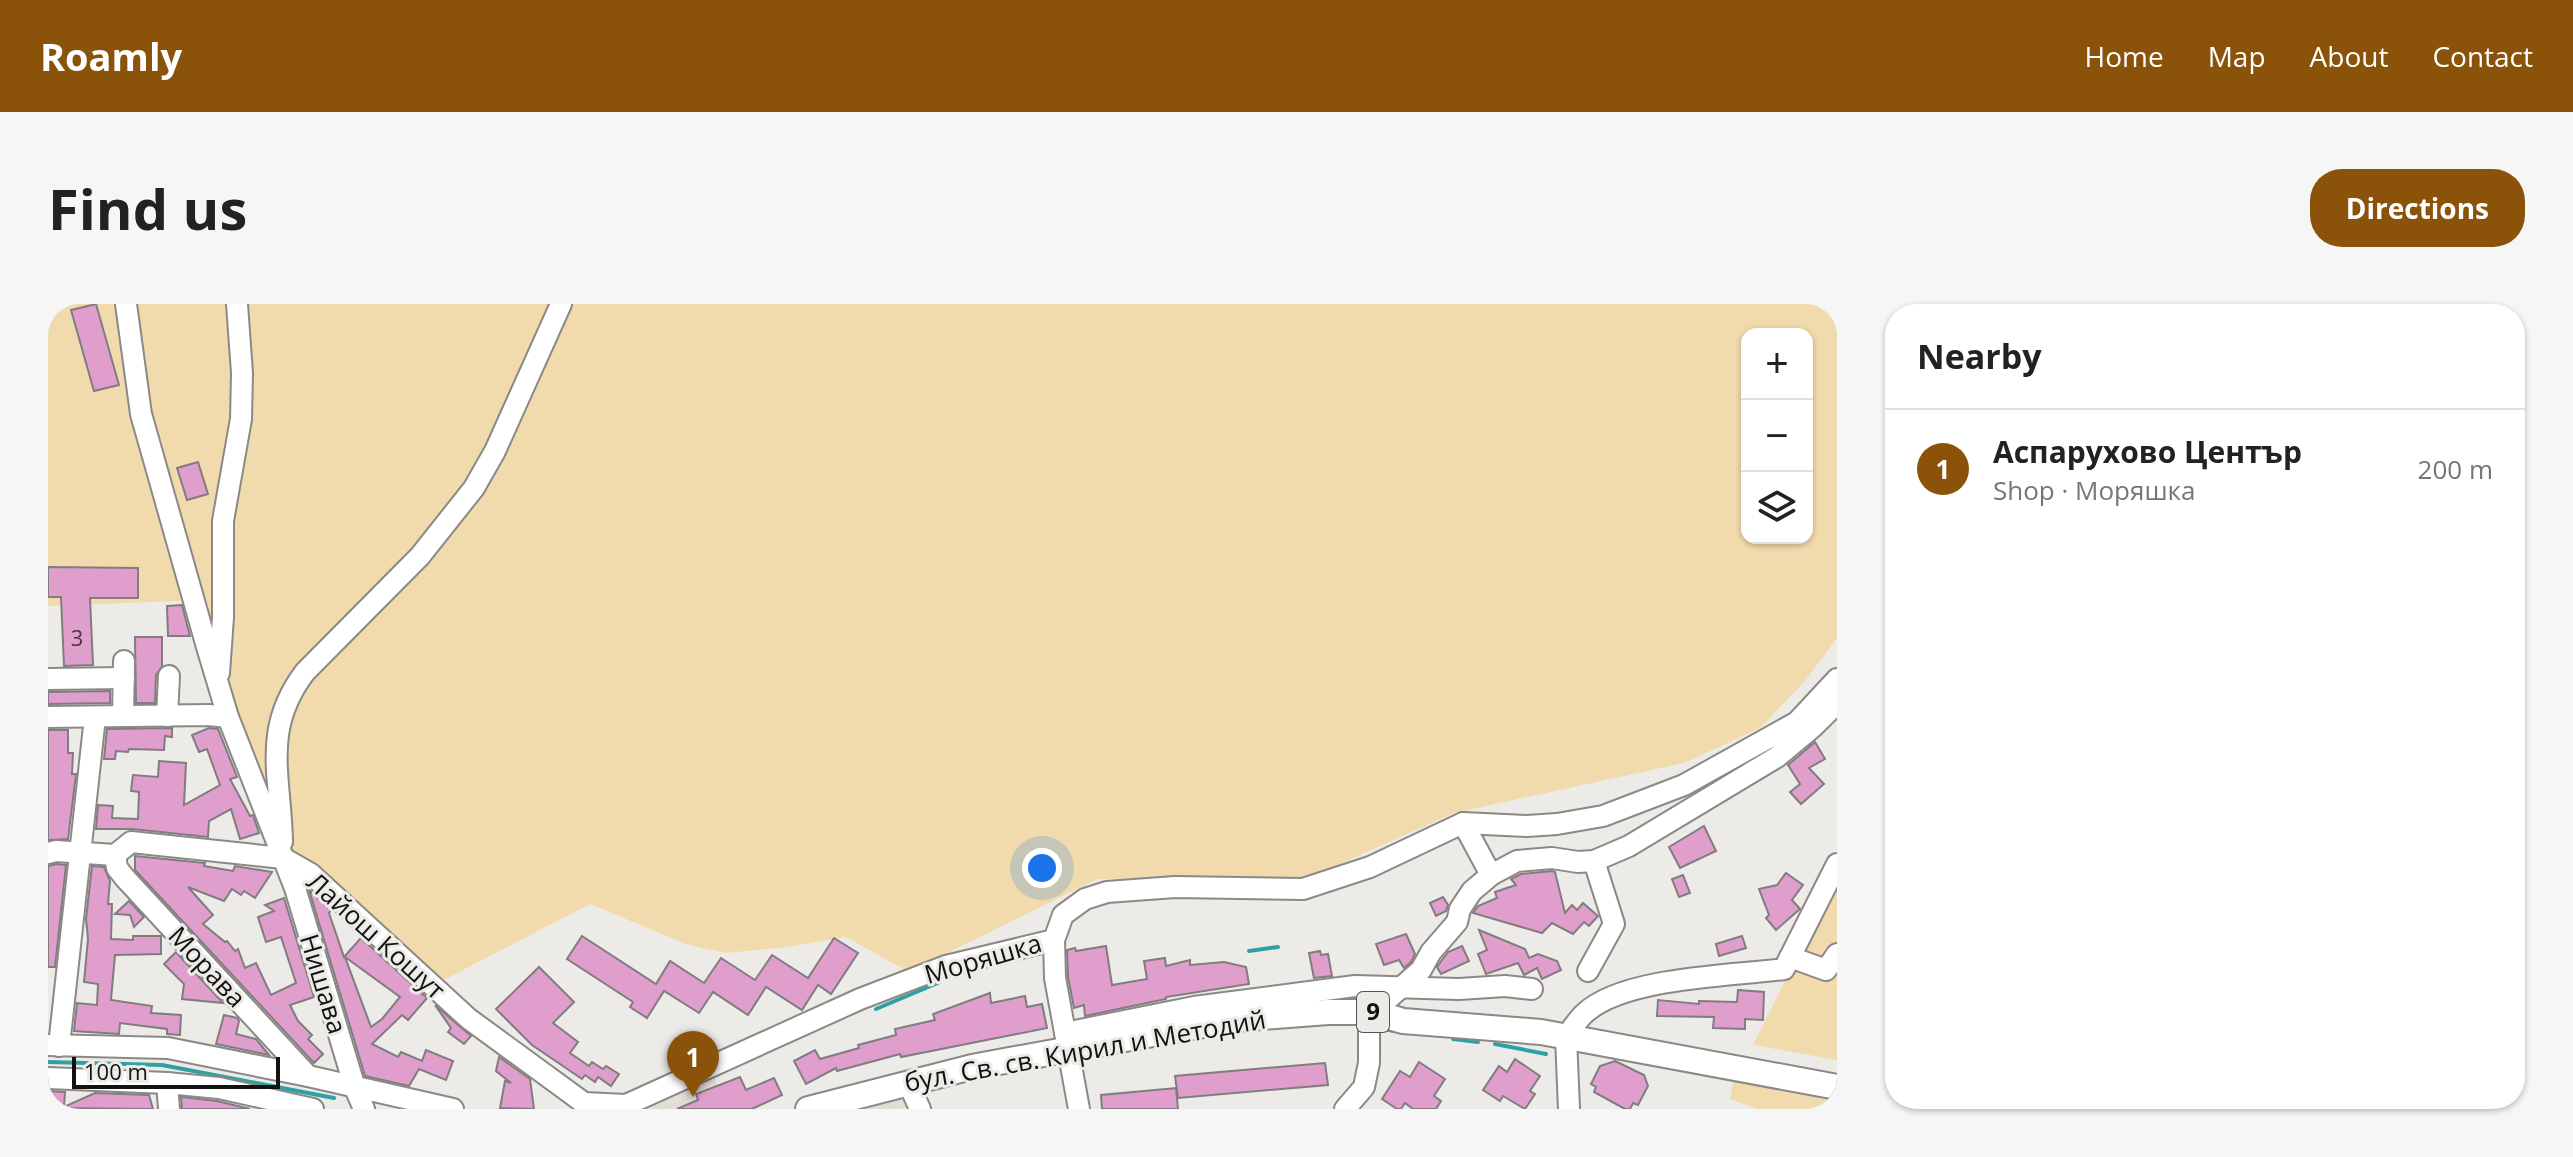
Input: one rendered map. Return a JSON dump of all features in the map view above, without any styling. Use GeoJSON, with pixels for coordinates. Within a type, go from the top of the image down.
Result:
{"type":"FeatureCollection","features":[{"type":"Feature","properties":{"kind":"main road","name":"бул. Св. св. Кирил и Методий"},"geometry":{"type":"LineString","coordinates":[[808,1109],[1066,1041],[1237,1019],[1328,1012],[1373,1012],[1403,1021],[1541,1032],[1566,1049],[1837,1087]]}},
{"type":"Feature","properties":{"kind":"street","name":"Нишава"},"geometry":{"type":"LineString","coordinates":[[126,304],[141,414],[228,717],[295,888],[364,1109]]}},
{"type":"Feature","properties":{"kind":"street"},"geometry":{"type":"LineString","coordinates":[[219,685],[223,521],[241,419],[242,373],[237,304]]}},
{"type":"Feature","properties":{"kind":"street"},"geometry":{"type":"LineString","coordinates":[[283,858],[276,741],[283,711],[293,688],[305,672],[420,556],[474,488],[495,451],[561,304]]}},
{"type":"Feature","properties":{"kind":"street"},"geometry":{"type":"LineString","coordinates":[[48,679],[124,669],[123,716]]}},
{"type":"Feature","properties":{"kind":"street"},"geometry":{"type":"LineString","coordinates":[[167,716],[169,676]]}},
{"type":"Feature","properties":{"kind":"street"},"geometry":{"type":"LineString","coordinates":[[1463,823],[1557,824],[1603,816],[1684,785],[1797,722],[1837,679]]}},
{"type":"Feature","properties":{"kind":"street"},"geometry":{"type":"LineString","coordinates":[[1345,1109],[1364,1087],[1373,1012],[1421,970],[1431,952],[1448,936],[1472,891],[1491,875],[1517,861],[1552,858],[1594,861],[1629,846],[1757,770],[1814,726],[1837,703]]}},
{"type":"Feature","properties":{"kind":"street"},"geometry":{"type":"LineString","coordinates":[[48,717],[228,717]]}},
{"type":"Feature","properties":{"kind":"street"},"geometry":{"type":"LineString","coordinates":[[95,717],[53,1046],[168,1048],[453,1109]]}},
{"type":"Feature","properties":{"kind":"street"},"geometry":{"type":"LineString","coordinates":[[1463,823],[1491,875]]}},
{"type":"Feature","properties":{"kind":"street","name":"Моряшка"},"geometry":{"type":"LineString","coordinates":[[627,1107],[874,993],[946,966],[1054,940],[1063,915],[1085,899],[1107,892],[1175,887],[1303,889],[1370,867],[1463,823]]}},
{"type":"Feature","properties":{"kind":"street","name":"Лайош Кошут"},"geometry":{"type":"LineString","coordinates":[[48,853],[115,855],[131,842],[283,858],[311,874],[469,1019],[584,1103]]}},
{"type":"Feature","properties":{"kind":"street","name":"Морава"},"geometry":{"type":"LineString","coordinates":[[115,855],[117,868],[125,878],[308,1076]]}},
{"type":"Feature","properties":{"kind":"street"},"geometry":{"type":"LineString","coordinates":[[1588,971],[1614,924],[1594,861]]}},
{"type":"Feature","properties":{"kind":"street"},"geometry":{"type":"LineString","coordinates":[[1569,1109],[1566,1049],[1586,1012],[1619,993],[1692,978],[1784,969],[1837,864]]}},
{"type":"Feature","properties":{"kind":"street"},"geometry":{"type":"LineString","coordinates":[[1054,940],[1055,978],[1079,1109]]}},
{"type":"Feature","properties":{"kind":"street"},"geometry":{"type":"LineString","coordinates":[[1790,957],[1833,966]]}},
{"type":"Feature","properties":{"kind":"street"},"geometry":{"type":"LineString","coordinates":[[1066,1041],[1229,1002],[1355,986],[1459,989],[1505,986],[1532,989]]}},
{"type":"Feature","properties":{"kind":"street"},"geometry":{"type":"LineString","coordinates":[[48,1078],[219,1088],[313,1109]]}},
{"type":"Feature","properties":{"kind":"street"},"geometry":{"type":"LineString","coordinates":[[908,1082],[920,1109]]}},
{"type":"Feature","properties":{"kind":"street"},"geometry":{"type":"LineString","coordinates":[[167,1083],[169,1109]]}},
{"type":"Feature","properties":{"kind":"street"},"geometry":{"type":"LineString","coordinates":[[563,1109],[584,1103],[627,1107]]}},
{"type":"Feature","properties":{"kind":"shaded area"},"geometry":{"type":"Polygon","coordinates":[[[48,304],[1837,304],[1837,638],[1805,681],[1760,728],[1684,763],[1454,813],[1302,881],[1097,879],[909,972],[846,937],[726,953],[688,945],[590,904],[440,982],[285,854],[224,685],[204,600],[48,606],[48,304]]]}},
{"type":"Feature","properties":{"kind":"shaded area"},"geometry":{"type":"Polygon","coordinates":[[[1837,877],[1837,1060],[1753,1045],[1837,877]]]}},
{"type":"Feature","properties":{"kind":"shaded area"},"geometry":{"type":"Polygon","coordinates":[[[713,1075],[728,1109],[631,1109],[713,1075]]]}},
{"type":"Feature","properties":{"kind":"shaded area"},"geometry":{"type":"Polygon","coordinates":[[[1734,1078],[1837,1092],[1837,1109],[1757,1109],[1730,1099],[1734,1078]]]}},
{"type":"Feature","properties":{"kind":"shaded area"},"geometry":{"type":"Polygon","coordinates":[[[906,1089],[910,1107],[823,1109],[906,1089]]]}},
{"type":"Feature","properties":{"kind":"building"},"geometry":{"type":"Polygon","coordinates":[[[96,304],[119,385],[94,391],[71,310],[96,304]]]}},
{"type":"Feature","properties":{"kind":"building"},"geometry":{"type":"Polygon","coordinates":[[[198,462],[208,494],[187,500],[177,468],[198,462]]]}},
{"type":"Feature","properties":{"kind":"building"},"geometry":{"type":"Polygon","coordinates":[[[48,567],[138,568],[138,598],[90,598],[93,665],[64,666],[61,597],[48,597],[48,567]]]}},
{"type":"Feature","properties":{"kind":"building"},"geometry":{"type":"Polygon","coordinates":[[[182,605],[190,636],[168,636],[167,606],[182,605]]]}},
{"type":"Feature","properties":{"kind":"building"},"geometry":{"type":"Polygon","coordinates":[[[135,637],[162,637],[162,666],[156,675],[155,703],[136,703],[135,637]]]}},
{"type":"Feature","properties":{"kind":"building"},"geometry":{"type":"Polygon","coordinates":[[[110,691],[110,703],[48,704],[48,692],[110,691]]]}},
{"type":"Feature","properties":{"kind":"building"},"geometry":{"type":"Polygon","coordinates":[[[172,728],[172,737],[165,736],[164,750],[129,749],[128,752],[116,751],[115,759],[104,759],[107,729],[172,728]]]}},
{"type":"Feature","properties":{"kind":"building"},"geometry":{"type":"Polygon","coordinates":[[[209,728],[218,729],[237,777],[230,779],[250,816],[253,815],[259,833],[240,839],[231,809],[209,821],[208,837],[132,829],[96,829],[98,805],[113,806],[112,818],[138,819],[139,792],[131,791],[133,775],[158,777],[159,761],[186,763],[184,805],[220,785],[207,749],[199,752],[192,735],[209,728]]]}},
{"type":"Feature","properties":{"kind":"building"},"geometry":{"type":"Polygon","coordinates":[[[48,730],[68,730],[68,753],[73,753],[72,774],[76,774],[68,839],[48,840],[48,730]]]}},
{"type":"Feature","properties":{"kind":"building"},"geometry":{"type":"Polygon","coordinates":[[[1815,742],[1825,759],[1809,768],[1824,784],[1801,804],[1790,792],[1800,784],[1788,765],[1815,742]]]}},
{"type":"Feature","properties":{"kind":"building"},"geometry":{"type":"Polygon","coordinates":[[[1704,826],[1716,851],[1680,868],[1669,847],[1704,826]]]}},
{"type":"Feature","properties":{"kind":"building"},"geometry":{"type":"Polygon","coordinates":[[[135,856],[205,863],[204,866],[233,871],[235,866],[272,872],[255,898],[244,891],[241,895],[232,889],[224,901],[188,887],[213,915],[203,924],[227,941],[235,951],[238,949],[245,968],[256,963],[271,995],[296,983],[281,937],[266,942],[258,917],[274,911],[265,905],[284,898],[314,997],[290,1005],[298,1021],[312,1035],[308,1039],[323,1054],[314,1063],[135,870],[135,856]]]}},
{"type":"Feature","properties":{"kind":"building"},"geometry":{"type":"Polygon","coordinates":[[[66,865],[55,967],[48,967],[48,866],[66,865]]]}},
{"type":"Feature","properties":{"kind":"building"},"geometry":{"type":"Polygon","coordinates":[[[92,866],[104,867],[110,881],[111,939],[161,936],[161,954],[115,955],[111,1000],[152,1006],[151,1013],[181,1015],[180,1035],[167,1034],[167,1029],[120,1023],[119,1034],[74,1031],[77,1003],[97,1005],[98,984],[84,982],[92,866]]]}},
{"type":"Feature","properties":{"kind":"building"},"geometry":{"type":"Polygon","coordinates":[[[1555,872],[1565,913],[1572,905],[1577,910],[1583,903],[1598,916],[1589,926],[1584,922],[1573,934],[1552,923],[1542,933],[1473,913],[1478,906],[1497,898],[1495,892],[1516,885],[1511,879],[1521,874],[1555,872]]]}},
{"type":"Feature","properties":{"kind":"building"},"geometry":{"type":"Polygon","coordinates":[[[1786,873],[1803,885],[1792,900],[1800,909],[1776,930],[1766,918],[1769,915],[1759,889],[1777,885],[1786,873]]]}},
{"type":"Feature","properties":{"kind":"building"},"geometry":{"type":"Polygon","coordinates":[[[1683,875],[1690,893],[1679,897],[1672,879],[1683,875]]]}},
{"type":"Feature","properties":{"kind":"building"},"geometry":{"type":"Polygon","coordinates":[[[309,890],[331,910],[329,913],[344,957],[361,938],[427,998],[408,1020],[402,1015],[372,1044],[398,1057],[401,1052],[422,1061],[426,1050],[453,1061],[446,1080],[419,1069],[409,1086],[365,1076],[309,890]],[[345,957],[371,1027],[400,997],[345,957]]]}},
{"type":"Feature","properties":{"kind":"building"},"geometry":{"type":"Polygon","coordinates":[[[1443,897],[1448,905],[1446,911],[1436,916],[1430,903],[1443,897]]]}},
{"type":"Feature","properties":{"kind":"building"},"geometry":{"type":"Polygon","coordinates":[[[129,901],[144,917],[134,927],[130,915],[115,914],[129,901]]]}},
{"type":"Feature","properties":{"kind":"building"},"geometry":{"type":"Polygon","coordinates":[[[1479,930],[1525,949],[1529,958],[1538,954],[1557,961],[1561,970],[1542,979],[1537,968],[1524,975],[1518,963],[1486,974],[1478,954],[1487,950],[1479,930]]]}},
{"type":"Feature","properties":{"kind":"building"},"geometry":{"type":"Polygon","coordinates":[[[1406,934],[1415,954],[1411,962],[1404,968],[1399,960],[1384,965],[1376,944],[1406,934]]]}},
{"type":"Feature","properties":{"kind":"building"},"geometry":{"type":"Polygon","coordinates":[[[582,936],[656,984],[670,961],[704,983],[721,958],[755,980],[772,955],[808,978],[834,938],[858,953],[831,994],[818,985],[802,1010],[766,987],[748,1015],[713,992],[699,1013],[664,991],[647,1018],[630,1007],[633,1002],[567,959],[582,936]]]}},
{"type":"Feature","properties":{"kind":"building"},"geometry":{"type":"Polygon","coordinates":[[[1742,936],[1746,948],[1719,956],[1716,944],[1742,936]]]}},
{"type":"Feature","properties":{"kind":"building"},"geometry":{"type":"Polygon","coordinates":[[[1106,946],[1112,985],[1147,979],[1144,961],[1165,958],[1166,966],[1190,960],[1190,965],[1224,962],[1246,967],[1249,984],[1166,997],[1085,1016],[1084,1005],[1074,1008],[1067,950],[1106,946]]]}},
{"type":"Feature","properties":{"kind":"building"},"geometry":{"type":"Polygon","coordinates":[[[1462,946],[1469,961],[1441,974],[1437,967],[1448,952],[1462,946]]]}},
{"type":"Feature","properties":{"kind":"building"},"geometry":{"type":"Polygon","coordinates":[[[1320,951],[1321,955],[1328,954],[1332,976],[1314,978],[1309,953],[1320,951]]]}},
{"type":"Feature","properties":{"kind":"building"},"geometry":{"type":"Polygon","coordinates":[[[176,952],[223,1003],[182,999],[184,984],[164,964],[176,952]]]}},
{"type":"Feature","properties":{"kind":"building"},"geometry":{"type":"Polygon","coordinates":[[[539,967],[574,1002],[553,1023],[578,1042],[570,1053],[589,1066],[592,1062],[619,1074],[611,1086],[598,1077],[595,1082],[585,1075],[582,1079],[532,1045],[496,1009],[539,967]]]}},
{"type":"Feature","properties":{"kind":"building"},"geometry":{"type":"Polygon","coordinates":[[[1738,990],[1764,992],[1763,1020],[1745,1019],[1745,1029],[1713,1028],[1714,1017],[1657,1016],[1658,1000],[1699,1004],[1699,1001],[1737,1002],[1738,990]]]}},
{"type":"Feature","properties":{"kind":"building"},"geometry":{"type":"Polygon","coordinates":[[[990,993],[991,1003],[1025,996],[1027,1007],[1042,1004],[1047,1028],[901,1057],[900,1054],[837,1071],[836,1068],[806,1084],[794,1061],[815,1050],[820,1059],[859,1048],[858,1045],[896,1035],[895,1029],[935,1020],[933,1014],[990,993]]]}},
{"type":"Feature","properties":{"kind":"building"},"geometry":{"type":"Polygon","coordinates":[[[435,1005],[471,1036],[464,1044],[448,1032],[451,1028],[435,1005]]]}},
{"type":"Feature","properties":{"kind":"building"},"geometry":{"type":"Polygon","coordinates":[[[224,1015],[237,1018],[236,1034],[256,1039],[269,1055],[216,1044],[224,1015]]]}},
{"type":"Feature","properties":{"kind":"building"},"geometry":{"type":"Polygon","coordinates":[[[499,1057],[530,1079],[534,1109],[500,1108],[505,1081],[511,1083],[496,1071],[499,1057]]]}},
{"type":"Feature","properties":{"kind":"building"},"geometry":{"type":"Polygon","coordinates":[[[1515,1059],[1540,1076],[1530,1091],[1535,1094],[1525,1109],[1503,1096],[1500,1101],[1483,1090],[1499,1066],[1507,1072],[1515,1059]]]}},
{"type":"Feature","properties":{"kind":"building"},"geometry":{"type":"Polygon","coordinates":[[[1615,1061],[1644,1075],[1648,1086],[1638,1105],[1633,1103],[1630,1109],[1594,1092],[1596,1087],[1591,1084],[1600,1066],[1615,1061]]]}},
{"type":"Feature","properties":{"kind":"building"},"geometry":{"type":"Polygon","coordinates":[[[1419,1062],[1445,1079],[1434,1096],[1441,1101],[1436,1109],[1413,1109],[1405,1103],[1397,1109],[1382,1099],[1400,1071],[1410,1077],[1419,1062]]]}},
{"type":"Feature","properties":{"kind":"building"},"geometry":{"type":"Polygon","coordinates":[[[1325,1063],[1328,1085],[1178,1098],[1175,1076],[1325,1063]]]}},
{"type":"Feature","properties":{"kind":"building"},"geometry":{"type":"Polygon","coordinates":[[[740,1077],[746,1090],[774,1078],[782,1095],[752,1109],[677,1109],[698,1100],[696,1094],[740,1077]]]}},
{"type":"Feature","properties":{"kind":"building"},"geometry":{"type":"Polygon","coordinates":[[[1176,1088],[1178,1109],[1102,1109],[1101,1095],[1176,1088]]]}},
{"type":"Feature","properties":{"kind":"building"},"geometry":{"type":"Polygon","coordinates":[[[48,1091],[65,1092],[64,1107],[95,1093],[149,1095],[153,1109],[48,1108],[48,1091]]]}},
{"type":"Feature","properties":{"kind":"building"},"geometry":{"type":"Polygon","coordinates":[[[181,1097],[217,1101],[250,1109],[182,1109],[181,1097]]]}},
{"type":"Feature","properties":{"kind":"waterway"},"geometry":{"type":"LineString","coordinates":[[1249,951],[1278,947]]}},
{"type":"Feature","properties":{"kind":"waterway"},"geometry":{"type":"LineString","coordinates":[[876,1009],[940,982]]}},
{"type":"Feature","properties":{"kind":"waterway"},"geometry":{"type":"LineString","coordinates":[[1379,1028],[1394,1031]]}},
{"type":"Feature","properties":{"kind":"waterway"},"geometry":{"type":"LineString","coordinates":[[1453,1039],[1478,1042]]}},
{"type":"Feature","properties":{"kind":"waterway"},"geometry":{"type":"LineString","coordinates":[[1495,1044],[1546,1054]]}},
{"type":"Feature","properties":{"kind":"waterway"},"geometry":{"type":"LineString","coordinates":[[48,1062],[162,1065],[334,1098]]}},
{"type":"Feature","properties":{"kind":"place","name":"Аспарухово Център"},"geometry":{"type":"Point","coordinates":[693,1097]}}]}
